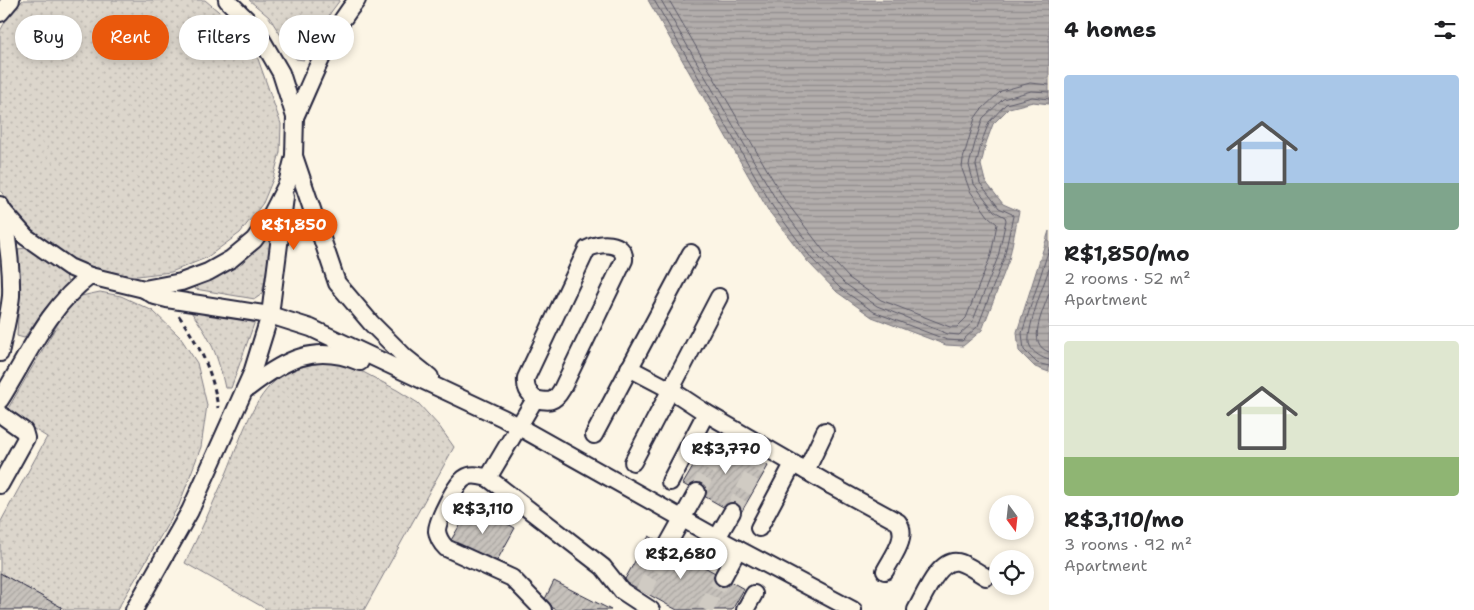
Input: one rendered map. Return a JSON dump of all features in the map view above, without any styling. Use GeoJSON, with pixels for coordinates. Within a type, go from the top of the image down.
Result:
{"type":"FeatureCollection","features":[{"type":"Feature","properties":{"kind":"street"},"geometry":{"type":"LineString","coordinates":[[0,12],[11,0]]}},
{"type":"Feature","properties":{"kind":"street"},"geometry":{"type":"LineString","coordinates":[[134,610],[190,511],[246,389],[270,315],[287,184],[294,156],[295,117],[277,65],[255,28],[227,0]]}},
{"type":"Feature","properties":{"kind":"street"},"geometry":{"type":"LineString","coordinates":[[295,117],[328,45],[347,12],[357,0]]}},
{"type":"Feature","properties":{"kind":"street"},"geometry":{"type":"LineString","coordinates":[[294,156],[337,283],[371,323],[405,357],[456,396]]}},
{"type":"Feature","properties":{"kind":"street"},"geometry":{"type":"LineString","coordinates":[[144,289],[181,282],[208,272],[230,259],[254,240],[269,219],[287,184]]}},
{"type":"Feature","properties":{"kind":"street"},"geometry":{"type":"LineString","coordinates":[[1,208],[26,236],[69,267],[90,276],[144,289],[167,300],[270,315],[311,328],[517,426],[682,519],[853,610]]}},
{"type":"Feature","properties":{"kind":"street"},"geometry":{"type":"LineString","coordinates":[[0,353],[11,295],[10,261],[1,208]]}},
{"type":"Feature","properties":{"kind":"street"},"geometry":{"type":"LineString","coordinates":[[599,245],[616,246],[622,249],[624,260],[562,389],[557,397],[552,400],[545,401],[535,398],[528,391],[525,384],[526,378],[587,249],[599,245]]}},
{"type":"Feature","properties":{"kind":"street"},"geometry":{"type":"LineString","coordinates":[[594,435],[691,253]]}},
{"type":"Feature","properties":{"kind":"street"},"geometry":{"type":"LineString","coordinates":[[0,400],[30,346],[55,309],[74,288],[90,276]]}},
{"type":"Feature","properties":{"kind":"street"},"geometry":{"type":"LineString","coordinates":[[634,462],[719,297]]}},
{"type":"Feature","properties":{"kind":"street"},"geometry":{"type":"LineString","coordinates":[[246,389],[284,362],[304,355],[322,353],[344,355],[456,396]]}},
{"type":"Feature","properties":{"kind":"street"},"geometry":{"type":"LineString","coordinates":[[629,368],[671,390],[706,413],[729,435],[764,455],[800,468],[898,522],[902,526],[902,537],[886,570]]}},
{"type":"Feature","properties":{"kind":"street"},"geometry":{"type":"LineString","coordinates":[[488,478],[535,398]]}},
{"type":"Feature","properties":{"kind":"street"},"geometry":{"type":"LineString","coordinates":[[670,482],[706,413]]}},
{"type":"Feature","properties":{"kind":"street"},"geometry":{"type":"LineString","coordinates":[[0,414],[24,431],[26,438],[0,485]]}},
{"type":"Feature","properties":{"kind":"street"},"geometry":{"type":"LineString","coordinates":[[759,528],[825,431]]}},
{"type":"Feature","properties":{"kind":"street"},"geometry":{"type":"LineString","coordinates":[[543,610],[512,578],[446,548],[439,540],[437,530],[440,521],[459,483],[465,478],[474,475],[488,478],[603,567],[622,591],[641,603]]}},
{"type":"Feature","properties":{"kind":"street"},"geometry":{"type":"LineString","coordinates":[[667,546],[697,492]]}},
{"type":"Feature","properties":{"kind":"street"},"geometry":{"type":"LineString","coordinates":[[717,538],[732,512]]}},
{"type":"Feature","properties":{"kind":"street"},"geometry":{"type":"LineString","coordinates":[[723,577],[738,549]]}},
{"type":"Feature","properties":{"kind":"street"},"geometry":{"type":"LineString","coordinates":[[916,610],[937,572],[947,562],[956,561],[962,563],[986,577]]}},
{"type":"Feature","properties":{"kind":"street"},"geometry":{"type":"LineString","coordinates":[[745,610],[754,594]]}},
{"type":"Feature","properties":{"kind":"path"},"geometry":{"type":"LineString","coordinates":[[167,300],[190,331],[206,360],[214,384],[219,416]]}},
{"type":"Feature","properties":{"kind":"shaded area"},"geometry":{"type":"Polygon","coordinates":[[[23,0],[205,0],[223,15],[179,15],[179,60],[258,60],[281,124],[280,152],[273,179],[263,203],[240,233],[206,258],[171,272],[137,276],[104,273],[72,259],[43,239],[20,218],[0,190],[0,31],[9,15],[23,0]]]}},
{"type":"Feature","properties":{"kind":"shaded area"},"geometry":{"type":"Polygon","coordinates":[[[249,0],[340,0],[329,15],[279,15],[279,33],[269,15],[249,0]]]}},
{"type":"Feature","properties":{"kind":"shaded area"},"geometry":{"type":"Polygon","coordinates":[[[266,238],[272,240],[262,294],[255,299],[195,289],[195,285],[241,263],[266,238]]]}},
{"type":"Feature","properties":{"kind":"shaded area"},"geometry":{"type":"Polygon","coordinates":[[[26,248],[66,276],[68,284],[46,307],[24,338],[17,336],[20,280],[18,249],[26,248]]]}},
{"type":"Feature","properties":{"kind":"shaded area"},"geometry":{"type":"Polygon","coordinates":[[[100,292],[121,296],[153,311],[180,337],[197,363],[207,405],[201,447],[179,505],[117,610],[66,610],[0,573],[0,523],[47,437],[6,412],[67,308],[81,296],[100,292]]]}},
{"type":"Feature","properties":{"kind":"shaded area"},"geometry":{"type":"Polygon","coordinates":[[[194,306],[255,321],[231,388],[225,388],[220,366],[213,348],[204,330],[191,312],[194,306]]]}},
{"type":"Feature","properties":{"kind":"shaded area"},"geometry":{"type":"Polygon","coordinates":[[[329,362],[348,364],[418,403],[439,426],[454,447],[364,610],[268,610],[185,563],[227,472],[246,424],[259,400],[275,381],[287,373],[308,365],[329,362]]]}},
{"type":"Feature","properties":{"kind":"water"},"geometry":{"type":"Polygon","coordinates":[[[648,0],[1049,0],[1049,104],[1033,102],[1009,108],[993,124],[981,165],[985,181],[1003,204],[1019,211],[1009,260],[982,330],[963,346],[946,345],[872,317],[837,292],[808,262],[768,210],[648,0]]]}},
{"type":"Feature","properties":{"kind":"water"},"geometry":{"type":"Polygon","coordinates":[[[1049,231],[1049,372],[1035,367],[1019,351],[1017,332],[1049,231]]]}},
{"type":"Feature","properties":{"kind":"building"},"geometry":{"type":"Polygon","coordinates":[[[712,434],[768,466],[739,516],[683,484],[712,434]]]}},
{"type":"Feature","properties":{"kind":"building"},"geometry":{"type":"Polygon","coordinates":[[[472,504],[515,528],[494,566],[450,542],[472,504]]]}},
{"type":"Feature","properties":{"kind":"building"},"geometry":{"type":"Polygon","coordinates":[[[649,536],[744,589],[732,610],[677,610],[624,581],[649,536]]]}},
{"type":"Feature","properties":{"kind":"building"},"geometry":{"type":"Polygon","coordinates":[[[0,573],[61,607],[60,610],[0,610],[0,573]]]}},
{"type":"Feature","properties":{"kind":"building"},"geometry":{"type":"Polygon","coordinates":[[[554,581],[611,610],[557,610],[543,603],[554,581]]]}},
{"type":"Feature","properties":{"kind":"tunnel"},"geometry":{"type":"LineString","coordinates":[[697,492],[725,441]]}},
{"type":"Feature","properties":{"kind":"tunnel"},"geometry":{"type":"LineString","coordinates":[[732,512],[760,461]]}},
{"type":"Feature","properties":{"kind":"tunnel"},"geometry":{"type":"LineString","coordinates":[[643,592],[667,546]]}},
{"type":"Feature","properties":{"kind":"tunnel"},"geometry":{"type":"LineString","coordinates":[[705,610],[723,577]]}}]}
